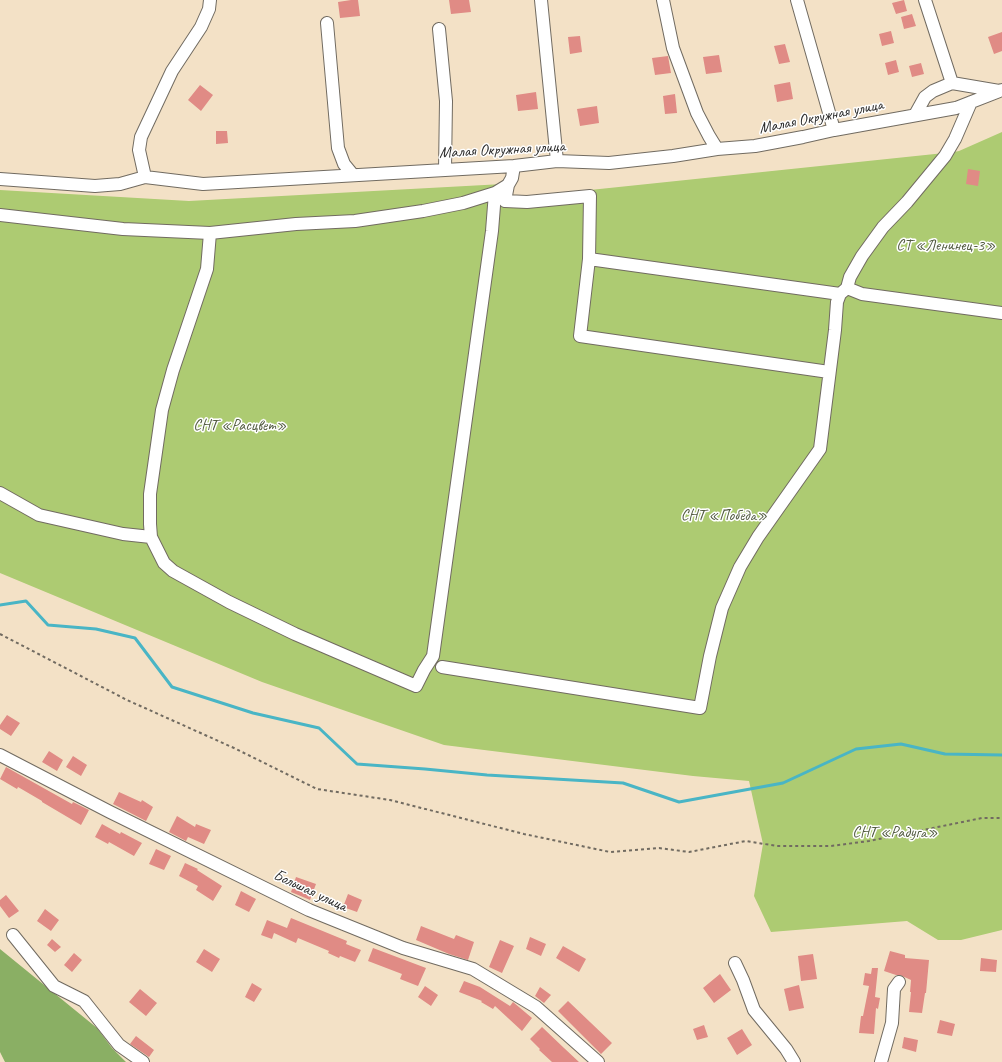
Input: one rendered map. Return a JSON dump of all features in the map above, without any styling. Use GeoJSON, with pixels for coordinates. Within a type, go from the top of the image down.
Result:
{"type":"FeatureCollection","features":[{"type":"Feature","properties":{"kind":"street"},"geometry":{"type":"LineString","coordinates":[[145,177],[139,150],[141,137],[172,71],[202,27],[209,9],[210,0]]}},
{"type":"Feature","properties":{"kind":"street"},"geometry":{"type":"LineString","coordinates":[[541,0],[557,161]]}},
{"type":"Feature","properties":{"kind":"street"},"geometry":{"type":"LineString","coordinates":[[663,0],[676,55],[697,113],[717,148]]}},
{"type":"Feature","properties":{"kind":"street"},"geometry":{"type":"LineString","coordinates":[[797,0],[834,130]]}},
{"type":"Feature","properties":{"kind":"street"},"geometry":{"type":"LineString","coordinates":[[925,0],[952,83]]}},
{"type":"Feature","properties":{"kind":"street"},"geometry":{"type":"LineString","coordinates":[[327,23],[338,148],[344,164],[353,175]]}},
{"type":"Feature","properties":{"kind":"street"},"geometry":{"type":"LineString","coordinates":[[439,29],[446,101],[445,170]]}},
{"type":"Feature","properties":{"kind":"street"},"geometry":{"type":"LineString","coordinates":[[915,115],[925,97],[933,91],[952,83],[1001,91]]}},
{"type":"Feature","properties":{"kind":"street","name":"Малая Окружная улица"},"geometry":{"type":"LineString","coordinates":[[0,179],[95,186],[120,184],[145,177],[202,184],[514,166],[557,161],[609,163],[673,156],[717,148],[755,146],[956,108],[1001,91]]}},
{"type":"Feature","properties":{"kind":"street"},"geometry":{"type":"LineString","coordinates":[[442,667],[700,708],[710,656],[722,608],[740,567],[758,537],[820,449],[835,330],[836,302],[862,256],[884,227],[945,156],[955,139],[972,102]]}},
{"type":"Feature","properties":{"kind":"street"},"geometry":{"type":"LineString","coordinates":[[514,166],[505,201],[526,202],[590,196],[589,259],[580,336],[829,372]]}},
{"type":"Feature","properties":{"kind":"street"},"geometry":{"type":"LineString","coordinates":[[0,215],[123,229],[210,233],[296,224],[362,220],[423,211],[456,205],[495,193],[508,185]]}},
{"type":"Feature","properties":{"kind":"street"},"geometry":{"type":"LineString","coordinates":[[210,233],[207,269],[173,370],[162,410],[150,494],[151,537],[164,563],[173,571],[236,605],[295,634],[416,686],[433,656],[492,231],[495,193]]}},
{"type":"Feature","properties":{"kind":"street"},"geometry":{"type":"LineString","coordinates":[[589,259],[843,291],[1002,313]]}},
{"type":"Feature","properties":{"kind":"street"},"geometry":{"type":"LineString","coordinates":[[0,493],[39,515],[123,534],[151,537]]}},
{"type":"Feature","properties":{"kind":"street","name":"Большая улица"},"geometry":{"type":"LineString","coordinates":[[0,755],[110,812],[309,910],[403,948],[473,969],[536,1007],[598,1062]]}},
{"type":"Feature","properties":{"kind":"street"},"geometry":{"type":"LineString","coordinates":[[13,935],[54,986],[84,1001],[119,1045],[143,1062]]}},
{"type":"Feature","properties":{"kind":"street"},"geometry":{"type":"LineString","coordinates":[[735,963],[754,1010],[786,1049],[794,1062]]}},
{"type":"Feature","properties":{"kind":"street"},"geometry":{"type":"LineString","coordinates":[[881,1062],[892,1023],[894,989],[899,982]]}},
{"type":"Feature","properties":{"kind":"path"},"geometry":{"type":"LineString","coordinates":[[0,634],[127,700],[234,748],[317,789],[390,800],[524,834],[610,852],[659,848],[689,852],[746,841],[777,846],[831,846],[982,818],[1002,818]]}},
{"type":"Feature","properties":{"kind":"green space"},"geometry":{"type":"Polygon","coordinates":[[[1002,132],[1002,930],[961,940],[938,940],[907,921],[771,932],[754,896],[763,844],[749,781],[693,776],[444,745],[262,682],[0,573],[0,190],[189,201],[503,184],[503,196],[523,197],[954,152],[1002,132]]]}},
{"type":"Feature","properties":{"kind":"green space"},"geometry":{"type":"Polygon","coordinates":[[[0,949],[97,1028],[112,1048],[126,1062],[5,1062],[0,1052],[0,949]]]}},
{"type":"Feature","properties":{"kind":"building"},"geometry":{"type":"Polygon","coordinates":[[[358,0],[360,16],[340,18],[338,2],[358,0]]]}},
{"type":"Feature","properties":{"kind":"building"},"geometry":{"type":"Polygon","coordinates":[[[449,0],[469,0],[471,12],[451,14],[449,0]]]}},
{"type":"Feature","properties":{"kind":"building"},"geometry":{"type":"Polygon","coordinates":[[[904,0],[907,11],[896,14],[892,3],[904,0]]]}},
{"type":"Feature","properties":{"kind":"building"},"geometry":{"type":"Polygon","coordinates":[[[912,14],[916,26],[904,29],[901,17],[912,14]]]}},
{"type":"Feature","properties":{"kind":"building"},"geometry":{"type":"Polygon","coordinates":[[[891,31],[894,43],[882,46],[879,34],[891,31]]]}},
{"type":"Feature","properties":{"kind":"building"},"geometry":{"type":"Polygon","coordinates":[[[1002,32],[1002,51],[994,54],[988,37],[1002,32]]]}},
{"type":"Feature","properties":{"kind":"building"},"geometry":{"type":"Polygon","coordinates":[[[580,36],[582,52],[570,54],[568,37],[580,36]]]}},
{"type":"Feature","properties":{"kind":"building"},"geometry":{"type":"Polygon","coordinates":[[[785,44],[790,62],[779,64],[774,46],[785,44]]]}},
{"type":"Feature","properties":{"kind":"building"},"geometry":{"type":"Polygon","coordinates":[[[719,55],[722,72],[706,74],[703,57],[719,55]]]}},
{"type":"Feature","properties":{"kind":"building"},"geometry":{"type":"Polygon","coordinates":[[[668,56],[671,73],[655,75],[652,58],[668,56]]]}},
{"type":"Feature","properties":{"kind":"building"},"geometry":{"type":"Polygon","coordinates":[[[896,60],[899,72],[888,75],[885,63],[896,60]]]}},
{"type":"Feature","properties":{"kind":"building"},"geometry":{"type":"Polygon","coordinates":[[[921,63],[924,74],[912,77],[909,66],[921,63]]]}},
{"type":"Feature","properties":{"kind":"building"},"geometry":{"type":"Polygon","coordinates":[[[790,82],[793,99],[777,102],[774,85],[790,82]]]}},
{"type":"Feature","properties":{"kind":"building"},"geometry":{"type":"Polygon","coordinates":[[[200,85],[213,95],[201,111],[188,100],[200,85]]]}},
{"type":"Feature","properties":{"kind":"building"},"geometry":{"type":"Polygon","coordinates":[[[536,92],[538,109],[518,111],[516,95],[536,92]]]}},
{"type":"Feature","properties":{"kind":"building"},"geometry":{"type":"Polygon","coordinates":[[[675,94],[677,113],[665,114],[663,96],[675,94]]]}},
{"type":"Feature","properties":{"kind":"building"},"geometry":{"type":"Polygon","coordinates":[[[597,106],[599,123],[580,126],[577,109],[597,106]]]}},
{"type":"Feature","properties":{"kind":"building"},"geometry":{"type":"Polygon","coordinates":[[[216,131],[227,131],[228,143],[216,144],[216,131]]]}},
{"type":"Feature","properties":{"kind":"building"},"geometry":{"type":"Polygon","coordinates":[[[968,169],[980,171],[978,186],[966,184],[968,169]]]}},
{"type":"Feature","properties":{"kind":"building"},"geometry":{"type":"Polygon","coordinates":[[[7,715],[20,723],[11,736],[0,729],[0,725],[7,715]]]}},
{"type":"Feature","properties":{"kind":"building"},"geometry":{"type":"Polygon","coordinates":[[[49,751],[63,760],[57,771],[42,762],[49,751]]]}},
{"type":"Feature","properties":{"kind":"building"},"geometry":{"type":"Polygon","coordinates":[[[73,756],[87,765],[81,776],[66,767],[73,756]]]}},
{"type":"Feature","properties":{"kind":"building"},"geometry":{"type":"Polygon","coordinates":[[[6,767],[72,804],[73,802],[89,810],[81,825],[18,787],[17,789],[0,779],[6,767]]]}},
{"type":"Feature","properties":{"kind":"building"},"geometry":{"type":"Polygon","coordinates":[[[119,792],[141,802],[142,800],[153,807],[146,821],[113,804],[119,792]]]}},
{"type":"Feature","properties":{"kind":"building"},"geometry":{"type":"Polygon","coordinates":[[[177,816],[195,827],[196,824],[211,830],[204,844],[188,837],[186,841],[169,832],[177,816]]]}},
{"type":"Feature","properties":{"kind":"building"},"geometry":{"type":"Polygon","coordinates":[[[102,824],[120,834],[121,832],[142,843],[134,856],[109,842],[108,844],[95,837],[102,824]]]}},
{"type":"Feature","properties":{"kind":"building"},"geometry":{"type":"Polygon","coordinates":[[[156,849],[171,856],[164,870],[149,864],[156,849]]]}},
{"type":"Feature","properties":{"kind":"building"},"geometry":{"type":"Polygon","coordinates":[[[185,863],[198,869],[197,870],[222,886],[213,901],[196,890],[198,886],[179,876],[185,863]]]}},
{"type":"Feature","properties":{"kind":"building"},"geometry":{"type":"Polygon","coordinates":[[[296,877],[316,884],[310,900],[291,892],[296,877]]]}},
{"type":"Feature","properties":{"kind":"building"},"geometry":{"type":"Polygon","coordinates":[[[241,891],[256,899],[249,912],[235,905],[241,891]]]}},
{"type":"Feature","properties":{"kind":"building"},"geometry":{"type":"Polygon","coordinates":[[[348,894],[362,900],[357,912],[343,907],[348,894]]]}},
{"type":"Feature","properties":{"kind":"building"},"geometry":{"type":"Polygon","coordinates":[[[6,895],[19,911],[9,918],[0,906],[0,900],[6,895]]]}},
{"type":"Feature","properties":{"kind":"building"},"geometry":{"type":"Polygon","coordinates":[[[45,909],[59,920],[51,931],[37,921],[45,909]]]}},
{"type":"Feature","properties":{"kind":"building"},"geometry":{"type":"Polygon","coordinates":[[[291,918],[347,941],[346,944],[361,950],[355,962],[340,956],[339,958],[328,953],[329,951],[298,938],[296,943],[274,933],[272,939],[261,935],[267,920],[287,928],[291,918]]]}},
{"type":"Feature","properties":{"kind":"building"},"geometry":{"type":"Polygon","coordinates":[[[421,926],[454,939],[456,935],[474,942],[468,960],[449,954],[416,940],[421,926]]]}},
{"type":"Feature","properties":{"kind":"building"},"geometry":{"type":"Polygon","coordinates":[[[530,937],[546,944],[541,956],[526,949],[530,937]]]}},
{"type":"Feature","properties":{"kind":"building"},"geometry":{"type":"Polygon","coordinates":[[[52,939],[61,947],[55,952],[47,945],[52,939]]]}},
{"type":"Feature","properties":{"kind":"building"},"geometry":{"type":"Polygon","coordinates":[[[500,940],[514,946],[502,973],[489,967],[500,940]]]}},
{"type":"Feature","properties":{"kind":"building"},"geometry":{"type":"Polygon","coordinates":[[[563,946],[586,959],[579,972],[556,958],[563,946]]]}},
{"type":"Feature","properties":{"kind":"building"},"geometry":{"type":"Polygon","coordinates":[[[373,948],[426,968],[418,986],[400,979],[402,974],[368,961],[373,948]]]}},
{"type":"Feature","properties":{"kind":"building"},"geometry":{"type":"Polygon","coordinates":[[[204,949],[220,959],[212,972],[196,962],[204,949]]]}},
{"type":"Feature","properties":{"kind":"building"},"geometry":{"type":"Polygon","coordinates":[[[890,951],[905,955],[905,958],[929,960],[926,993],[922,1013],[909,1012],[911,980],[900,975],[884,971],[890,951]]]}},
{"type":"Feature","properties":{"kind":"building"},"geometry":{"type":"Polygon","coordinates":[[[74,953],[82,960],[72,972],[64,965],[74,953]]]}},
{"type":"Feature","properties":{"kind":"building"},"geometry":{"type":"Polygon","coordinates":[[[813,954],[817,979],[801,981],[798,956],[813,954]]]}},
{"type":"Feature","properties":{"kind":"building"},"geometry":{"type":"Polygon","coordinates":[[[981,958],[997,960],[996,972],[980,971],[981,958]]]}},
{"type":"Feature","properties":{"kind":"building"},"geometry":{"type":"Polygon","coordinates":[[[872,968],[878,968],[875,997],[880,998],[878,1009],[876,1008],[874,1034],[859,1033],[861,1016],[863,1016],[869,986],[863,985],[865,973],[871,974],[872,968]]]}},
{"type":"Feature","properties":{"kind":"building"},"geometry":{"type":"Polygon","coordinates":[[[720,974],[731,990],[714,1003],[703,988],[720,974]]]}},
{"type":"Feature","properties":{"kind":"building"},"geometry":{"type":"Polygon","coordinates":[[[464,981],[480,987],[510,1006],[513,1002],[532,1018],[522,1031],[495,1006],[493,1009],[481,1002],[482,1001],[459,992],[464,981]]]}},
{"type":"Feature","properties":{"kind":"building"},"geometry":{"type":"Polygon","coordinates":[[[252,983],[262,989],[254,1002],[245,997],[252,983]]]}},
{"type":"Feature","properties":{"kind":"building"},"geometry":{"type":"Polygon","coordinates":[[[799,985],[804,1008],[789,1011],[784,989],[799,985]]]}},
{"type":"Feature","properties":{"kind":"building"},"geometry":{"type":"Polygon","coordinates":[[[425,986],[438,995],[431,1006],[418,997],[425,986]]]}},
{"type":"Feature","properties":{"kind":"building"},"geometry":{"type":"Polygon","coordinates":[[[540,987],[551,995],[544,1003],[535,996],[540,987]]]}},
{"type":"Feature","properties":{"kind":"building"},"geometry":{"type":"Polygon","coordinates":[[[140,989],[157,1003],[146,1016],[129,1002],[140,989]]]}},
{"type":"Feature","properties":{"kind":"building"},"geometry":{"type":"Polygon","coordinates":[[[568,1001],[612,1043],[601,1054],[558,1011],[568,1001]]]}},
{"type":"Feature","properties":{"kind":"building"},"geometry":{"type":"Polygon","coordinates":[[[940,1020],[955,1024],[952,1036],[937,1033],[940,1020]]]}},
{"type":"Feature","properties":{"kind":"building"},"geometry":{"type":"Polygon","coordinates":[[[704,1025],[708,1037],[697,1040],[693,1029],[704,1025]]]}},
{"type":"Feature","properties":{"kind":"building"},"geometry":{"type":"Polygon","coordinates":[[[542,1027],[579,1062],[552,1062],[539,1050],[540,1049],[530,1039],[542,1027]]]}},
{"type":"Feature","properties":{"kind":"building"},"geometry":{"type":"Polygon","coordinates":[[[742,1029],[752,1045],[737,1055],[727,1038],[742,1029]]]}},
{"type":"Feature","properties":{"kind":"building"},"geometry":{"type":"Polygon","coordinates":[[[136,1036],[154,1050],[149,1057],[130,1044],[136,1036]]]}},
{"type":"Feature","properties":{"kind":"building"},"geometry":{"type":"Polygon","coordinates":[[[904,1037],[918,1040],[916,1052],[902,1048],[904,1037]]]}},
{"type":"Feature","properties":{"kind":"waterway"},"geometry":{"type":"LineString","coordinates":[[0,605],[26,601],[48,625],[96,629],[135,638],[172,687],[253,713],[319,728],[357,764],[487,775],[623,783],[679,802],[783,783],[856,749],[901,744],[945,754],[1002,755]]}},
{"type":"Feature","properties":{"kind":"park label","name":"СТ «Ленинец-3»"},"geometry":{"type":"Point","coordinates":[946,246]}},
{"type":"Feature","properties":{"kind":"park label","name":"СНТ «Расцвет»"},"geometry":{"type":"Point","coordinates":[240,426]}},
{"type":"Feature","properties":{"kind":"park label","name":"СНТ «Победа»"},"geometry":{"type":"Point","coordinates":[724,516]}},
{"type":"Feature","properties":{"kind":"park label","name":"СНТ «Радуга»"},"geometry":{"type":"Point","coordinates":[895,833]}}]}
